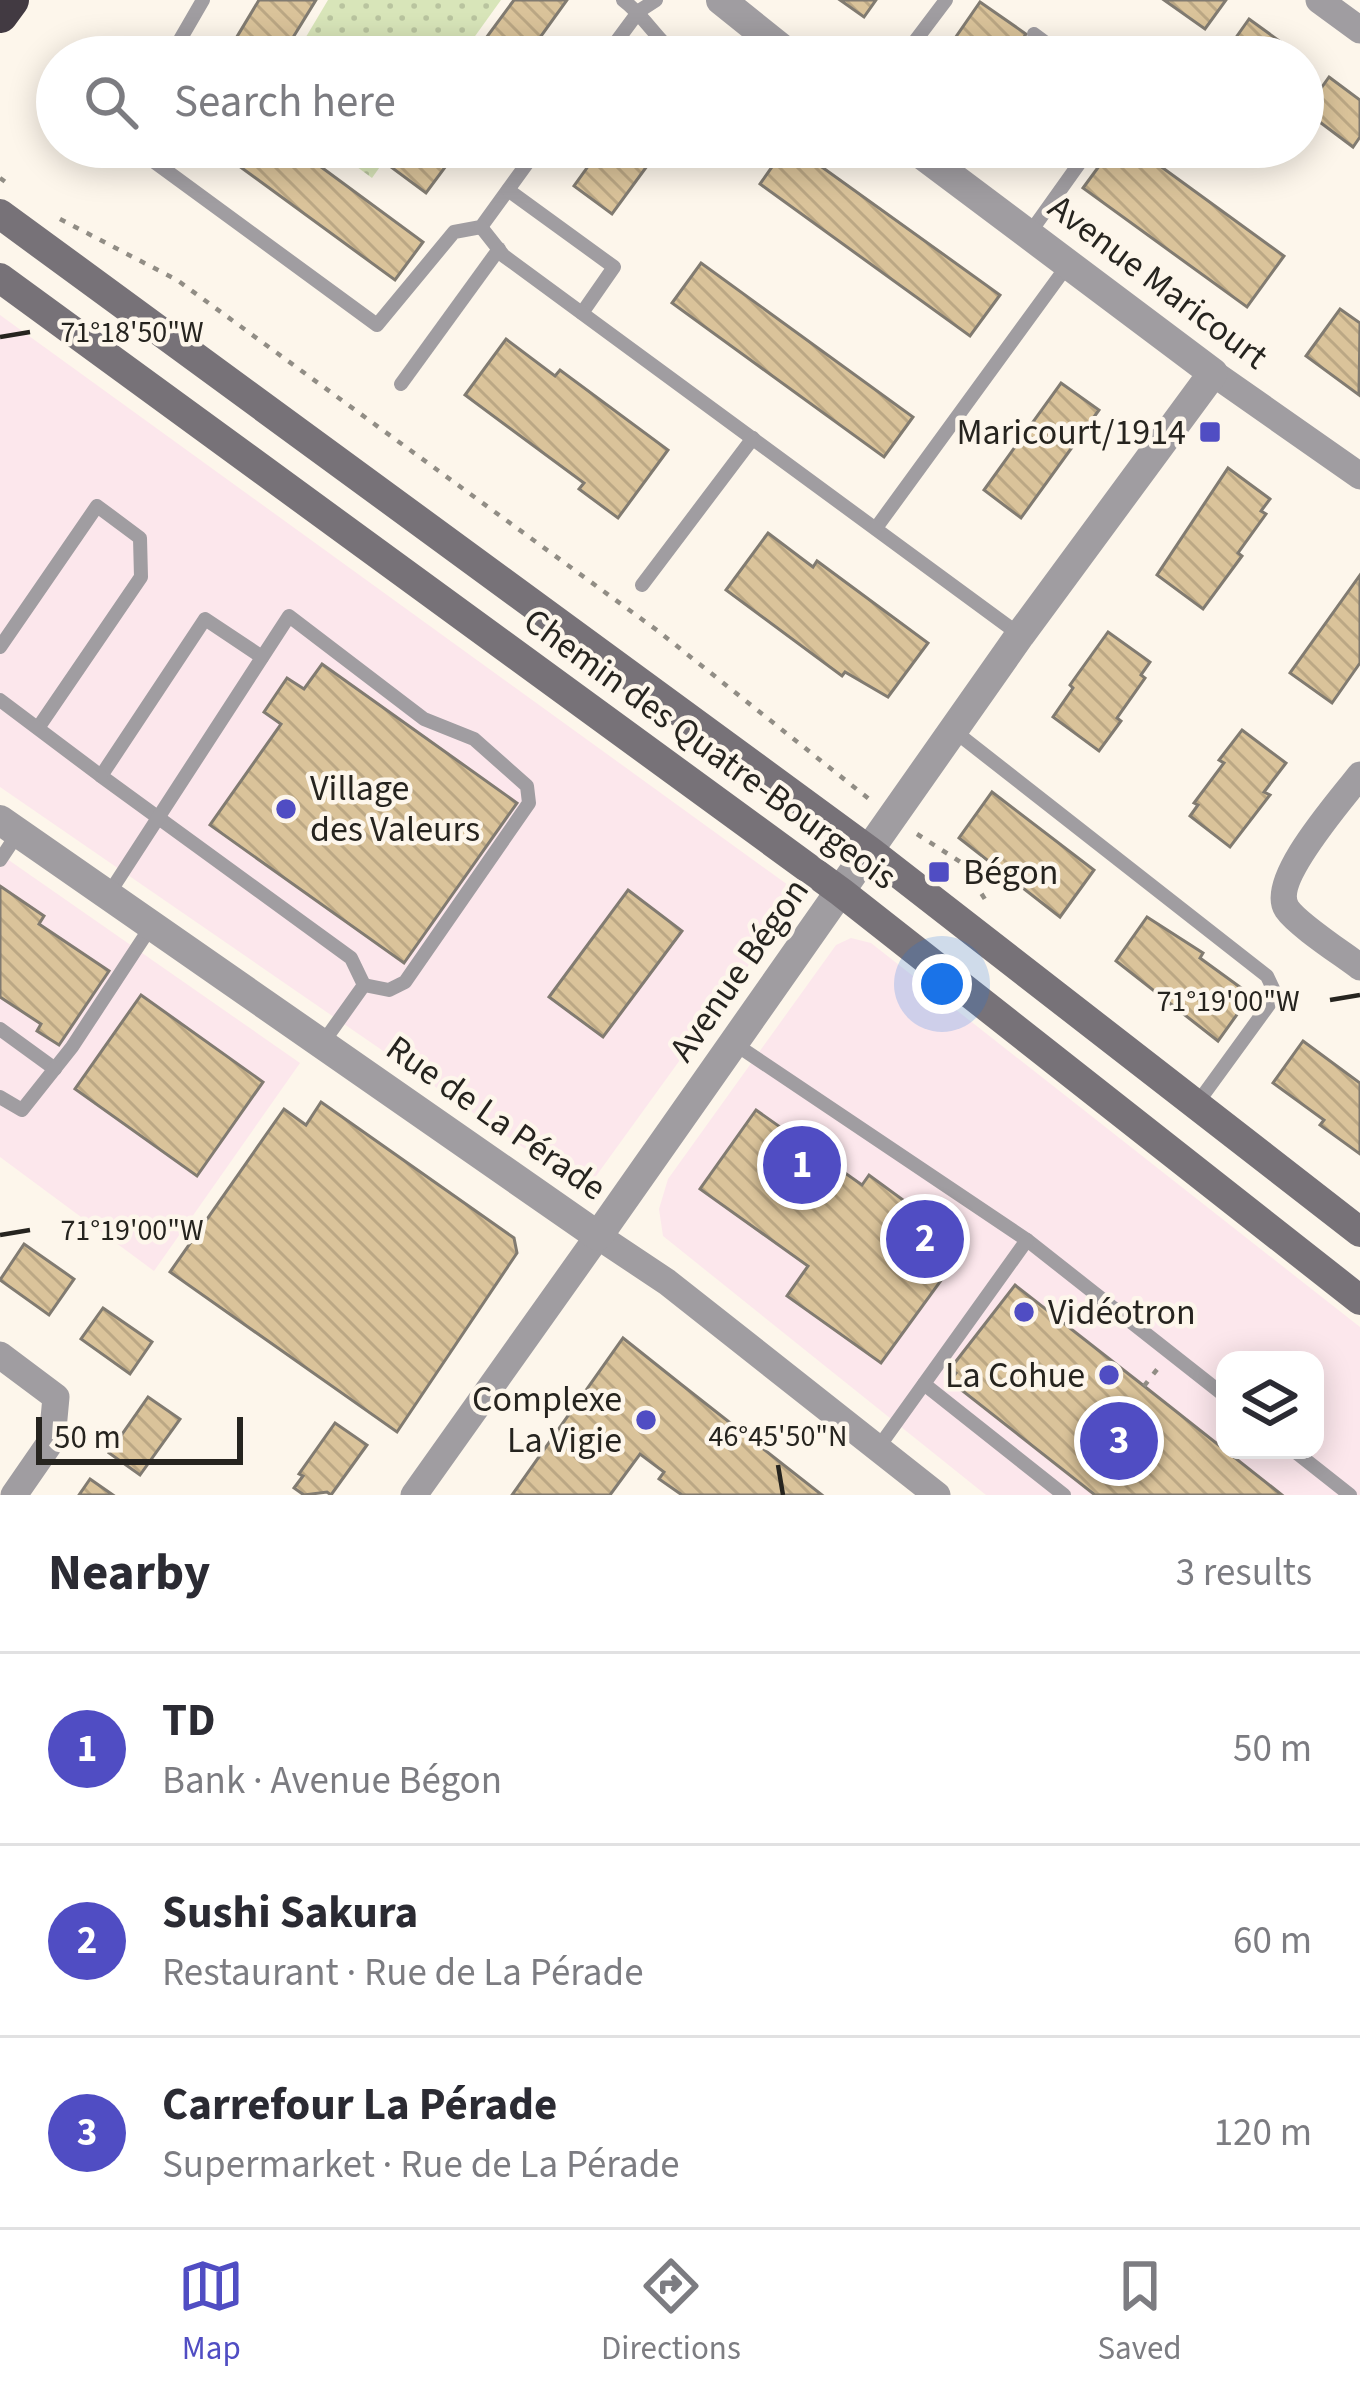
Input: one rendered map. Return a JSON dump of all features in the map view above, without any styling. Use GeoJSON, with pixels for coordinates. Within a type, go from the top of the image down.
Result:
{"type":"FeatureCollection","features":[{"type":"Feature","properties":{"kind":"highway"},"geometry":{"type":"LineString","coordinates":[[0,15],[10,0]]}},
{"type":"Feature","properties":{"kind":"main road","name":"Chemin des Quatre-Bourgeois"},"geometry":{"type":"LineString","coordinates":[[9,202],[872,852],[1360,1232]]}},
{"type":"Feature","properties":{"kind":"main road","name":"Chemin des Quatre-Bourgeois"},"geometry":{"type":"LineString","coordinates":[[0,278],[841,892],[1360,1300]]}},
{"type":"Feature","properties":{"kind":"street"},"geometry":{"type":"LineString","coordinates":[[721,0],[765,36]]}},
{"type":"Feature","properties":{"kind":"street"},"geometry":{"type":"LineString","coordinates":[[1319,0],[1360,30]]}},
{"type":"Feature","properties":{"kind":"street","name":"Avenue Maricourt"},"geometry":{"type":"LineString","coordinates":[[940,168],[1213,373],[1360,476]]}},
{"type":"Feature","properties":{"kind":"street","name":"Avenue Bégon"},"geometry":{"type":"LineString","coordinates":[[414,1495],[872,852],[1020,635],[1213,373]]}},
{"type":"Feature","properties":{"kind":"street"},"geometry":{"type":"LineString","coordinates":[[1360,775],[1290,870],[1282,891],[1286,908],[1360,967]]}},
{"type":"Feature","properties":{"kind":"street","name":"Rue de La Pérade"},"geometry":{"type":"LineString","coordinates":[[9,826],[667,1282],[937,1495]]}},
{"type":"Feature","properties":{"kind":"street"},"geometry":{"type":"LineString","coordinates":[[0,1355],[56,1396],[52,1440],[14,1495]]}},
{"type":"Feature","properties":{"kind":"lane"},"geometry":{"type":"LineString","coordinates":[[182,36],[202,0]]}},
{"type":"Feature","properties":{"kind":"lane"},"geometry":{"type":"LineString","coordinates":[[623,0],[639,11],[658,36]]}},
{"type":"Feature","properties":{"kind":"lane"},"geometry":{"type":"LineString","coordinates":[[621,36],[639,11],[656,0]]}},
{"type":"Feature","properties":{"kind":"lane"},"geometry":{"type":"LineString","coordinates":[[919,36],[946,0]]}},
{"type":"Feature","properties":{"kind":"lane"},"geometry":{"type":"LineString","coordinates":[[163,168],[377,325],[454,232],[481,227],[524,168]]}},
{"type":"Feature","properties":{"kind":"lane"},"geometry":{"type":"LineString","coordinates":[[1029,234],[1076,168]]}},
{"type":"Feature","properties":{"kind":"lane"},"geometry":{"type":"LineString","coordinates":[[508,190],[614,267],[582,313]]}},
{"type":"Feature","properties":{"kind":"lane"},"geometry":{"type":"LineString","coordinates":[[481,227],[499,249],[582,313],[1020,635]]}},
{"type":"Feature","properties":{"kind":"lane"},"geometry":{"type":"LineString","coordinates":[[401,384],[499,249]]}},
{"type":"Feature","properties":{"kind":"lane"},"geometry":{"type":"LineString","coordinates":[[875,528],[1069,263]]}},
{"type":"Feature","properties":{"kind":"lane"},"geometry":{"type":"LineString","coordinates":[[642,585],[753,438]]}},
{"type":"Feature","properties":{"kind":"lane"},"geometry":{"type":"LineString","coordinates":[[0,647],[97,506],[140,538],[141,577],[38,728]]}},
{"type":"Feature","properties":{"kind":"lane"},"geometry":{"type":"LineString","coordinates":[[108,895],[289,616],[424,719],[474,739],[527,787],[529,803],[416,970],[389,990],[364,986]]}},
{"type":"Feature","properties":{"kind":"lane"},"geometry":{"type":"LineString","coordinates":[[101,776],[206,619],[262,657]]}},
{"type":"Feature","properties":{"kind":"lane"},"geometry":{"type":"LineString","coordinates":[[0,700],[351,958],[364,986]]}},
{"type":"Feature","properties":{"kind":"lane"},"geometry":{"type":"LineString","coordinates":[[953,730],[1267,976],[1276,995],[1196,1105]]}},
{"type":"Feature","properties":{"kind":"lane"},"geometry":{"type":"LineString","coordinates":[[0,860],[9,826]]}},
{"type":"Feature","properties":{"kind":"lane"},"geometry":{"type":"LineString","coordinates":[[0,1097],[22,1110],[152,925]]}},
{"type":"Feature","properties":{"kind":"lane"},"geometry":{"type":"LineString","coordinates":[[322,1044],[364,986]]}},
{"type":"Feature","properties":{"kind":"lane"},"geometry":{"type":"LineString","coordinates":[[0,1029],[55,1069]]}},
{"type":"Feature","properties":{"kind":"lane"},"geometry":{"type":"LineString","coordinates":[[735,1043],[1027,1240],[1216,1389]]}},
{"type":"Feature","properties":{"kind":"lane"},"geometry":{"type":"LineString","coordinates":[[878,1448],[1027,1240]]}},
{"type":"Feature","properties":{"kind":"lane"},"geometry":{"type":"LineString","coordinates":[[923,1384],[1064,1495]]}},
{"type":"Feature","properties":{"kind":"lane"},"geometry":{"type":"LineString","coordinates":[[1305,1459],[1351,1495]]}},
{"type":"Feature","properties":{"kind":"path"},"geometry":{"type":"LineString","coordinates":[[0,178],[9,202]]}},
{"type":"Feature","properties":{"kind":"path","name":"Chemin des Quatre-Bourgeois"},"geometry":{"type":"LineString","coordinates":[[55,216],[177,280],[658,631],[893,818],[962,863],[987,904]]}},
{"type":"Feature","properties":{"kind":"shaded area"},"geometry":{"type":"Polygon","coordinates":[[[0,315],[788,885],[787,912],[591,1183],[585,1186],[569,1179],[0,787],[0,315]]]}},
{"type":"Feature","properties":{"kind":"shaded area"},"geometry":{"type":"Polygon","coordinates":[[[0,854],[300,1063],[154,1271],[0,1157],[0,854]]]}},
{"type":"Feature","properties":{"kind":"shaded area"},"geometry":{"type":"Polygon","coordinates":[[[851,938],[871,943],[1360,1327],[1360,1495],[986,1495],[663,1236],[659,1209],[668,1179],[836,945],[851,938]]]}},
{"type":"Feature","properties":{"kind":"green space"},"geometry":{"type":"Polygon","coordinates":[[[328,0],[501,0],[475,36],[307,36],[328,0]]]}},
{"type":"Feature","properties":{"kind":"green space"},"geometry":{"type":"Polygon","coordinates":[[[358,168],[379,168],[372,178],[358,168]]]}},
{"type":"Feature","properties":{"kind":"building"},"geometry":{"type":"Polygon","coordinates":[[[259,0],[316,0],[294,36],[237,36],[259,0]]]}},
{"type":"Feature","properties":{"kind":"building"},"geometry":{"type":"Polygon","coordinates":[[[514,0],[567,0],[541,36],[487,36],[514,0]]]}},
{"type":"Feature","properties":{"kind":"building"},"geometry":{"type":"Polygon","coordinates":[[[840,0],[876,0],[864,17],[840,0]]]}},
{"type":"Feature","properties":{"kind":"building"},"geometry":{"type":"Polygon","coordinates":[[[1164,0],[1226,0],[1205,29],[1164,0]]]}},
{"type":"Feature","properties":{"kind":"building"},"geometry":{"type":"Polygon","coordinates":[[[980,2],[1026,34],[1025,36],[957,36],[980,2]]]}},
{"type":"Feature","properties":{"kind":"building"},"geometry":{"type":"Polygon","coordinates":[[[1249,19],[1272,36],[1237,36],[1249,19]]]}},
{"type":"Feature","properties":{"kind":"building"},"geometry":{"type":"Polygon","coordinates":[[[1329,77],[1360,100],[1360,137],[1353,147],[1324,125],[1324,84],[1329,77]]]}},
{"type":"Feature","properties":{"kind":"building"},"geometry":{"type":"Polygon","coordinates":[[[242,168],[323,168],[423,242],[395,280],[242,168]]]}},
{"type":"Feature","properties":{"kind":"building"},"geometry":{"type":"Polygon","coordinates":[[[392,168],[444,168],[426,193],[392,168]]]}},
{"type":"Feature","properties":{"kind":"building"},"geometry":{"type":"Polygon","coordinates":[[[587,168],[646,168],[612,214],[574,186],[587,168]]]}},
{"type":"Feature","properties":{"kind":"building"},"geometry":{"type":"Polygon","coordinates":[[[771,168],[823,168],[1000,295],[970,336],[760,184],[771,168]]]}},
{"type":"Feature","properties":{"kind":"building"},"geometry":{"type":"Polygon","coordinates":[[[1098,168],[1163,168],[1284,256],[1247,307],[1083,188],[1098,168]]]}},
{"type":"Feature","properties":{"kind":"building"},"geometry":{"type":"Polygon","coordinates":[[[701,263],[913,417],[884,457],[672,303],[701,263]]]}},
{"type":"Feature","properties":{"kind":"building"},"geometry":{"type":"Polygon","coordinates":[[[1340,309],[1360,323],[1359,395],[1306,356],[1340,309]]]}},
{"type":"Feature","properties":{"kind":"building"},"geometry":{"type":"Polygon","coordinates":[[[506,339],[555,376],[560,370],[668,450],[618,518],[579,489],[584,483],[465,395],[506,339]]]}},
{"type":"Feature","properties":{"kind":"building"},"geometry":{"type":"Polygon","coordinates":[[[1061,383],[1099,410],[1021,518],[984,490],[1061,383]]]}},
{"type":"Feature","properties":{"kind":"building"},"geometry":{"type":"Polygon","coordinates":[[[1228,468],[1270,499],[1261,511],[1266,514],[1238,553],[1242,556],[1203,609],[1157,575],[1228,468]]]}},
{"type":"Feature","properties":{"kind":"building"},"geometry":{"type":"Polygon","coordinates":[[[768,533],[813,567],[817,561],[928,643],[888,697],[845,672],[842,676],[726,590],[768,533]]]}},
{"type":"Feature","properties":{"kind":"building"},"geometry":{"type":"Polygon","coordinates":[[[1360,575],[1360,663],[1332,703],[1290,673],[1360,575]]]}},
{"type":"Feature","properties":{"kind":"building"},"geometry":{"type":"Polygon","coordinates":[[[1108,632],[1150,662],[1141,675],[1145,678],[1117,718],[1121,721],[1099,751],[1053,717],[1108,632]]]}},
{"type":"Feature","properties":{"kind":"building"},"geometry":{"type":"Polygon","coordinates":[[[322,664],[517,803],[404,963],[210,825],[281,724],[264,712],[287,678],[304,689],[322,664]]]}},
{"type":"Feature","properties":{"kind":"building"},"geometry":{"type":"Polygon","coordinates":[[[1242,730],[1286,763],[1264,792],[1270,795],[1230,847],[1190,816],[1198,805],[1194,803],[1224,763],[1219,760],[1242,730]]]}},
{"type":"Feature","properties":{"kind":"building"},"geometry":{"type":"Polygon","coordinates":[[[992,792],[1094,870],[1060,917],[959,838],[992,792]]]}},
{"type":"Feature","properties":{"kind":"building"},"geometry":{"type":"Polygon","coordinates":[[[0,886],[44,916],[39,924],[109,971],[59,1045],[37,1031],[41,1024],[0,997],[0,886]]]}},
{"type":"Feature","properties":{"kind":"building"},"geometry":{"type":"Polygon","coordinates":[[[628,890],[682,931],[603,1037],[549,997],[628,890]]]}},
{"type":"Feature","properties":{"kind":"building"},"geometry":{"type":"Polygon","coordinates":[[[1147,917],[1203,953],[1200,958],[1251,995],[1218,1041],[1116,961],[1147,917]]]}},
{"type":"Feature","properties":{"kind":"building"},"geometry":{"type":"Polygon","coordinates":[[[141,995],[263,1082],[197,1176],[75,1089],[141,995]]]}},
{"type":"Feature","properties":{"kind":"building"},"geometry":{"type":"Polygon","coordinates":[[[1303,1041],[1360,1083],[1360,1154],[1273,1083],[1303,1041]]]}},
{"type":"Feature","properties":{"kind":"building"},"geometry":{"type":"Polygon","coordinates":[[[321,1102],[514,1238],[517,1253],[397,1432],[170,1272],[284,1109],[306,1125],[321,1102]]]}},
{"type":"Feature","properties":{"kind":"building"},"geometry":{"type":"Polygon","coordinates":[[[756,1110],[862,1185],[869,1175],[966,1246],[881,1363],[787,1296],[808,1266],[700,1189],[756,1110]]]}},
{"type":"Feature","properties":{"kind":"building"},"geometry":{"type":"Polygon","coordinates":[[[24,1244],[74,1279],[49,1315],[0,1280],[24,1244]]]}},
{"type":"Feature","properties":{"kind":"building"},"geometry":{"type":"Polygon","coordinates":[[[1015,1285],[1216,1443],[1216,1459],[1236,1459],[1282,1495],[1095,1495],[950,1381],[956,1373],[950,1369],[1015,1285]]]}},
{"type":"Feature","properties":{"kind":"building"},"geometry":{"type":"Polygon","coordinates":[[[103,1308],[152,1342],[130,1374],[81,1339],[103,1308]]]}},
{"type":"Feature","properties":{"kind":"building","name":"Complexe La Vigie"},"geometry":{"type":"Polygon","coordinates":[[[623,1338],[822,1495],[682,1495],[659,1479],[664,1472],[640,1454],[610,1495],[512,1495],[623,1338]]]}},
{"type":"Feature","properties":{"kind":"building"},"geometry":{"type":"Polygon","coordinates":[[[148,1397],[180,1419],[140,1475],[109,1453],[148,1397]]]}},
{"type":"Feature","properties":{"kind":"building"},"geometry":{"type":"Polygon","coordinates":[[[335,1423],[367,1445],[331,1495],[304,1495],[294,1488],[303,1476],[299,1474],[335,1423]]]}},
{"type":"Feature","properties":{"kind":"building"},"geometry":{"type":"Polygon","coordinates":[[[90,1479],[113,1495],[79,1495],[90,1479]]]}},
{"type":"Feature","properties":{"kind":"place","name":"Maricourt/1914"},"geometry":{"type":"Point","coordinates":[1210,432]}},
{"type":"Feature","properties":{"kind":"place","name":"Village des Valeurs"},"geometry":{"type":"Point","coordinates":[286,809]}},
{"type":"Feature","properties":{"kind":"place","name":"Bégon"},"geometry":{"type":"Point","coordinates":[939,872]}},
{"type":"Feature","properties":{"kind":"place","name":"TD"},"geometry":{"type":"Point","coordinates":[802,1165]}},
{"type":"Feature","properties":{"kind":"place","name":"Sushi Sakura"},"geometry":{"type":"Point","coordinates":[925,1239]}},
{"type":"Feature","properties":{"kind":"place","name":"Vidéotron"},"geometry":{"type":"Point","coordinates":[1024,1312]}},
{"type":"Feature","properties":{"kind":"place","name":"La Cohue"},"geometry":{"type":"Point","coordinates":[1109,1375]}},
{"type":"Feature","properties":{"kind":"place","name":"Complexe La Vigie"},"geometry":{"type":"Point","coordinates":[646,1420]}},
{"type":"Feature","properties":{"kind":"place","name":"Carrefour La Pérade"},"geometry":{"type":"Point","coordinates":[1119,1441]}}]}
